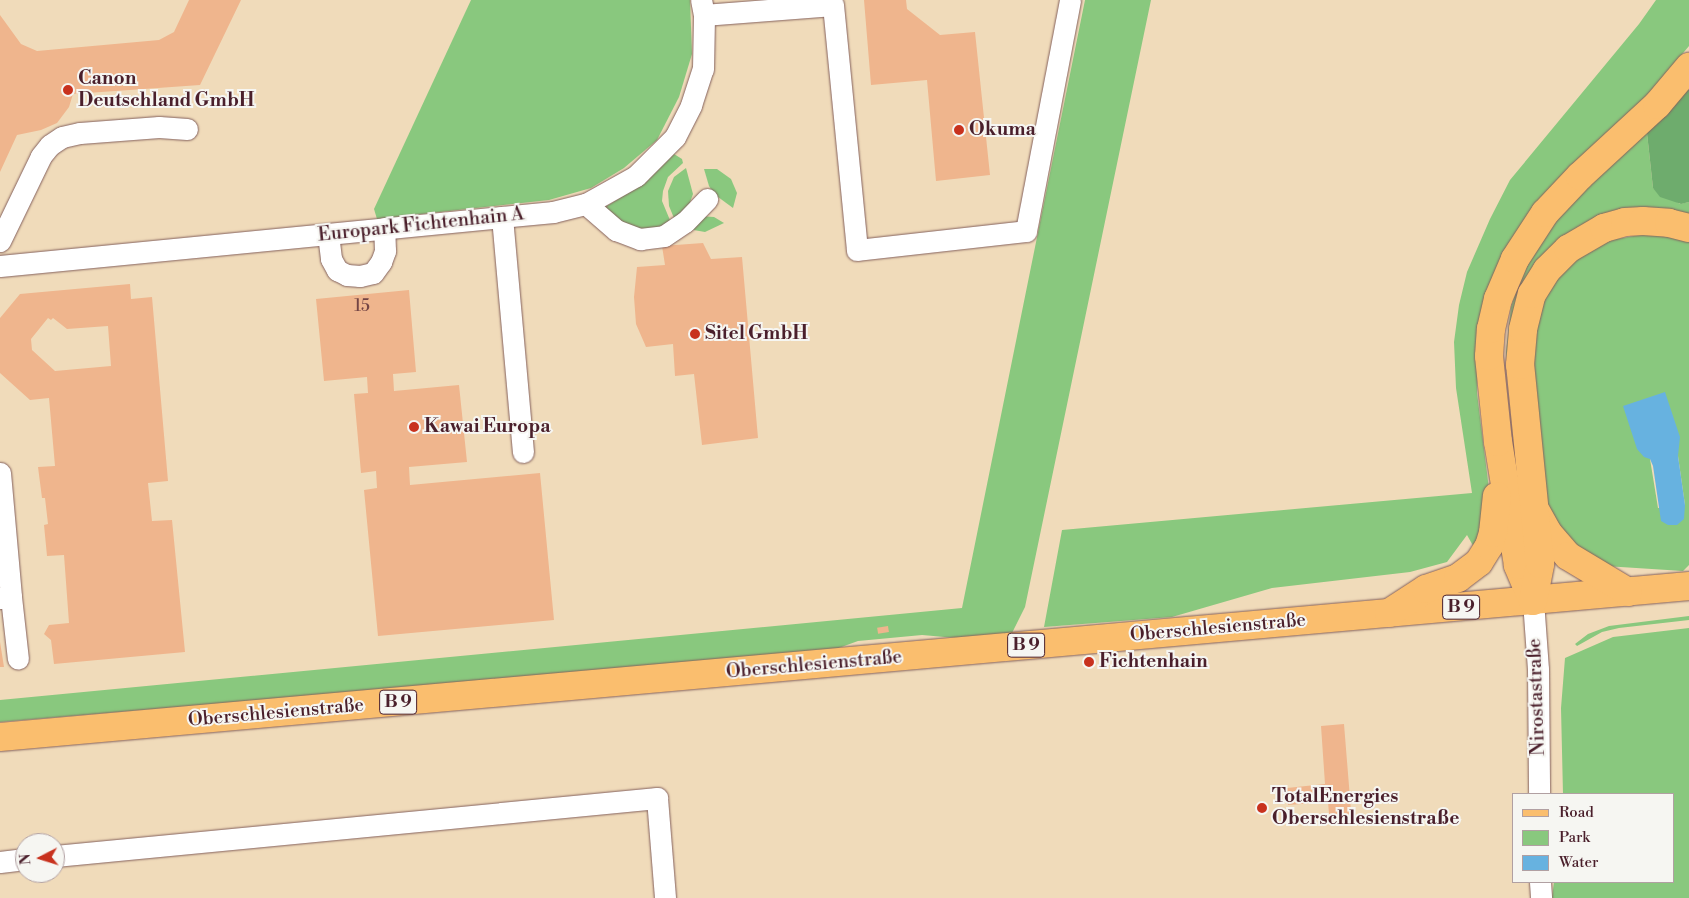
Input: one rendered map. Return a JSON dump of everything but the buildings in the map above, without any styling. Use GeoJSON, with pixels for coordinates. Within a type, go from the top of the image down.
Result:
{"type":"FeatureCollection","features":[{"type":"Feature","properties":{"kind":"main road"},"geometry":{"type":"LineString","coordinates":[[1533,601],[1518,566],[1498,442],[1489,356],[1491,330],[1502,286],[1533,228],[1554,202],[1657,105],[1689,67]]}},
{"type":"Feature","properties":{"kind":"main road"},"geometry":{"type":"LineString","coordinates":[[1533,601],[1540,564],[1522,399],[1520,352],[1525,318],[1537,286],[1547,270],[1568,249],[1604,228],[1625,222],[1643,221],[1669,223],[1689,228]]}},
{"type":"Feature","properties":{"kind":"main road"},"geometry":{"type":"LineString","coordinates":[[1388,612],[1426,589],[1458,578],[1472,568],[1484,555],[1493,533],[1496,516],[1498,442]]}},
{"type":"Feature","properties":{"kind":"main road"},"geometry":{"type":"LineString","coordinates":[[1534,506],[1548,533],[1568,556],[1628,592]]}},
{"type":"Feature","properties":{"kind":"main road","name":"B 9"},"geometry":{"type":"LineString","coordinates":[[1628,592],[1689,586]]}},
{"type":"Feature","properties":{"kind":"main road","name":"Oberschlesienstraße"},"geometry":{"type":"LineString","coordinates":[[0,737],[1628,592]]}},
{"type":"Feature","properties":{"kind":"street"},"geometry":{"type":"LineString","coordinates":[[703,7],[832,3],[857,250],[1026,231],[1070,0]]}},
{"type":"Feature","properties":{"kind":"street","name":"Europark Fichtenhain A"},"geometry":{"type":"LineString","coordinates":[[0,266],[554,212],[586,204],[636,176],[675,137],[691,105],[703,69],[703,7]]}},
{"type":"Feature","properties":{"kind":"street"},"geometry":{"type":"LineString","coordinates":[[0,241],[41,156],[50,145],[62,138],[80,133],[159,127],[187,129]]}},
{"type":"Feature","properties":{"kind":"street"},"geometry":{"type":"LineString","coordinates":[[586,204],[616,230],[640,239],[664,236],[685,222],[707,199]]}},
{"type":"Feature","properties":{"kind":"street"},"geometry":{"type":"LineString","coordinates":[[502,217],[523,452]]}},
{"type":"Feature","properties":{"kind":"street"},"geometry":{"type":"LineString","coordinates":[[328,234],[331,259],[338,270],[347,275],[360,276],[373,273],[381,262],[385,252],[384,228]]}},
{"type":"Feature","properties":{"kind":"street"},"geometry":{"type":"LineString","coordinates":[[0,473],[6,597],[18,659]]}},
{"type":"Feature","properties":{"kind":"street","name":"Nirostastraße"},"geometry":{"type":"LineString","coordinates":[[1533,601],[1538,669],[1539,793]]}},
{"type":"Feature","properties":{"kind":"street"},"geometry":{"type":"LineString","coordinates":[[65,855],[657,798],[665,898]]}},
{"type":"Feature","properties":{"kind":"street"},"geometry":{"type":"LineString","coordinates":[[0,862],[15,860]]}},
{"type":"Feature","properties":{"kind":"street"},"geometry":{"type":"LineString","coordinates":[[1540,883],[1541,898]]}},
{"type":"Feature","properties":{"kind":"green space"},"geometry":{"type":"Polygon","coordinates":[[[471,0],[690,0],[692,54],[679,97],[657,140],[624,168],[591,188],[549,200],[377,219],[374,209],[471,0]]]}},
{"type":"Feature","properties":{"kind":"green space"},"geometry":{"type":"Polygon","coordinates":[[[1085,0],[1151,0],[1025,607],[1012,633],[979,640],[922,635],[858,641],[825,653],[0,722],[0,700],[962,608],[1085,0]]]}},
{"type":"Feature","properties":{"kind":"green space"},"geometry":{"type":"Polygon","coordinates":[[[1656,0],[1689,0],[1689,46],[1637,108],[1560,178],[1478,332],[1477,393],[1491,505],[1476,551],[1467,535],[1447,562],[1410,572],[1272,588],[1172,617],[1044,627],[1062,530],[1472,493],[1456,388],[1454,342],[1459,305],[1467,272],[1490,219],[1510,180],[1639,24],[1656,0]]]}},
{"type":"Feature","properties":{"kind":"green space"},"geometry":{"type":"Polygon","coordinates":[[[1685,90],[1689,90],[1689,202],[1681,204],[1660,197],[1653,188],[1646,124],[1685,90]]]}},
{"type":"Feature","properties":{"kind":"green space"},"geometry":{"type":"Polygon","coordinates":[[[1646,124],[1653,188],[1680,204],[1689,202],[1689,222],[1657,215],[1536,277],[1517,484],[1506,352],[1511,307],[1521,275],[1560,211],[1646,124]]]}},
{"type":"Feature","properties":{"kind":"green space"},"geometry":{"type":"Polygon","coordinates":[[[674,154],[682,159],[683,163],[668,177],[662,201],[672,225],[637,231],[602,209],[646,182],[674,154]]]}},
{"type":"Feature","properties":{"kind":"green space"},"geometry":{"type":"Polygon","coordinates":[[[686,168],[693,194],[688,208],[674,218],[669,206],[668,191],[674,177],[686,168]]]}},
{"type":"Feature","properties":{"kind":"green space"},"geometry":{"type":"Polygon","coordinates":[[[704,169],[717,169],[731,179],[737,193],[733,208],[714,194],[709,186],[704,169]]]}},
{"type":"Feature","properties":{"kind":"green space"},"geometry":{"type":"Polygon","coordinates":[[[699,216],[714,217],[724,223],[705,232],[688,229],[699,216]]]}},
{"type":"Feature","properties":{"kind":"green space"},"geometry":{"type":"Polygon","coordinates":[[[1645,234],[1683,239],[1689,242],[1689,565],[1683,571],[1605,566],[1587,558],[1552,523],[1544,491],[1533,392],[1534,330],[1542,302],[1556,277],[1585,252],[1611,240],[1645,234]],[[1678,456],[1650,459],[1658,508],[1685,505],[1678,456]]]}},
{"type":"Feature","properties":{"kind":"green space"},"geometry":{"type":"Polygon","coordinates":[[[1689,616],[1689,620],[1619,628],[1602,632],[1577,646],[1575,644],[1588,634],[1609,626],[1689,616]]]}},
{"type":"Feature","properties":{"kind":"green space"},"geometry":{"type":"Polygon","coordinates":[[[1689,628],[1689,898],[1552,898],[1554,883],[1674,883],[1674,793],[1563,793],[1561,708],[1565,658],[1613,637],[1689,628]]]}},
{"type":"Feature","properties":{"kind":"water"},"geometry":{"type":"Polygon","coordinates":[[[1665,392],[1680,437],[1678,456],[1685,505],[1684,519],[1677,525],[1668,525],[1661,521],[1653,466],[1650,459],[1644,457],[1637,449],[1623,406],[1665,392]]]}},
{"type":"Feature","properties":{"kind":"place","name":"Canon Deutschland GmbH"},"geometry":{"type":"Point","coordinates":[68,90]}},
{"type":"Feature","properties":{"kind":"place","name":"Okuma"},"geometry":{"type":"Point","coordinates":[959,130]}},
{"type":"Feature","properties":{"kind":"place","name":"Sitel GmbH"},"geometry":{"type":"Point","coordinates":[695,334]}},
{"type":"Feature","properties":{"kind":"place","name":"Kawai Europa"},"geometry":{"type":"Point","coordinates":[414,427]}},
{"type":"Feature","properties":{"kind":"place","name":"Fichtenhain"},"geometry":{"type":"Point","coordinates":[1089,662]}},
{"type":"Feature","properties":{"kind":"place","name":"TotalEnergies Oberschlesienstraße"},"geometry":{"type":"Point","coordinates":[1262,808]}}]}
